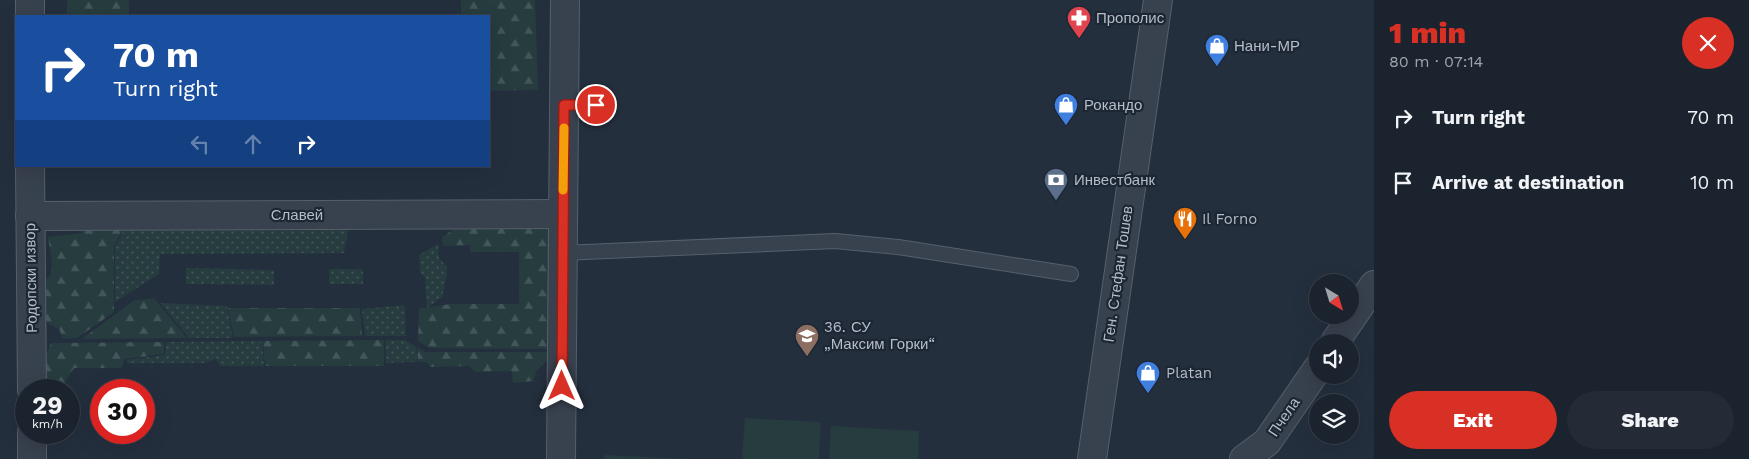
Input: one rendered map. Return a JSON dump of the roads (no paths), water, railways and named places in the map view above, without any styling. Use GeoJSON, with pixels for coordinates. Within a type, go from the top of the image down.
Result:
{"type":"FeatureCollection","features":[{"type":"Feature","properties":{"kind":"street"},"geometry":{"type":"LineString","coordinates":[[30,0],[30,15]]}},
{"type":"Feature","properties":{"kind":"street"},"geometry":{"type":"LineString","coordinates":[[562,459],[565,0]]}},
{"type":"Feature","properties":{"kind":"street","name":"Ген. Стефан Тошев"},"geometry":{"type":"LineString","coordinates":[[1092,459],[1158,0]]}},
{"type":"Feature","properties":{"kind":"street","name":"Родопски извор"},"geometry":{"type":"LineString","coordinates":[[30,167],[32,379]]}},
{"type":"Feature","properties":{"kind":"street","name":"Славей"},"geometry":{"type":"LineString","coordinates":[[30,216],[563,214]]}},
{"type":"Feature","properties":{"kind":"street"},"geometry":{"type":"LineString","coordinates":[[1340,334],[1374,285]]}},
{"type":"Feature","properties":{"kind":"street","name":"Пчела"},"geometry":{"type":"LineString","coordinates":[[1244,459],[1267,442],[1309,381]]}},
{"type":"Feature","properties":{"kind":"street"},"geometry":{"type":"LineString","coordinates":[[32,444],[32,459]]}},
{"type":"Feature","properties":{"kind":"lane"},"geometry":{"type":"LineString","coordinates":[[564,105],[596,105]]}},
{"type":"Feature","properties":{"kind":"lane"},"geometry":{"type":"LineString","coordinates":[[563,254],[835,240],[898,247],[1071,274]]}},
{"type":"Feature","properties":{"kind":"place","name":"Прополис"},"geometry":{"type":"Point","coordinates":[1079,39]}},
{"type":"Feature","properties":{"kind":"place","name":"Нани-МР"},"geometry":{"type":"Point","coordinates":[1217,67]}},
{"type":"Feature","properties":{"kind":"place","name":"Рокандо"},"geometry":{"type":"Point","coordinates":[1066,126]}},
{"type":"Feature","properties":{"kind":"place","name":"Инвестбанк"},"geometry":{"type":"Point","coordinates":[1056,201]}},
{"type":"Feature","properties":{"kind":"place","name":"Il Forno"},"geometry":{"type":"Point","coordinates":[1185,240]}},
{"type":"Feature","properties":{"kind":"place","name":"36. СУ „Максим Горки“"},"geometry":{"type":"Point","coordinates":[807,357]}},
{"type":"Feature","properties":{"kind":"place","name":"Platan"},"geometry":{"type":"Point","coordinates":[1148,394]}}]}
